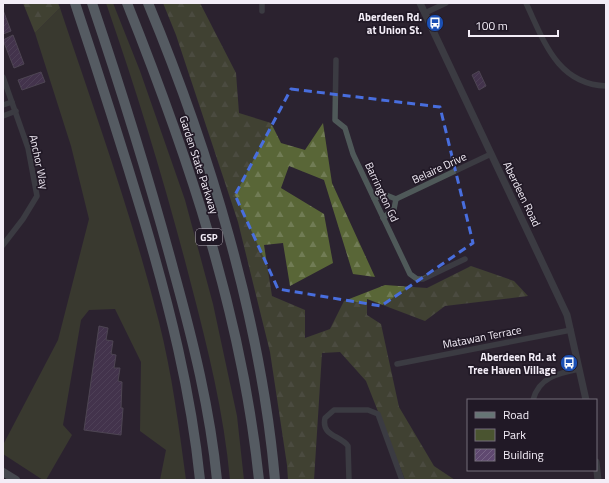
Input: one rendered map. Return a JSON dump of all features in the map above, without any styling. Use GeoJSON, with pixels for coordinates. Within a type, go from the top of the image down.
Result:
{"type":"FeatureCollection","features":[{"type":"Feature","properties":{"kind":"highway"},"geometry":{"type":"LineString","coordinates":[[74,3],[130,175],[170,312],[187,389],[200,480]]}},
{"type":"Feature","properties":{"kind":"highway"},"geometry":{"type":"LineString","coordinates":[[92,3],[144,167],[181,298],[205,400],[217,480]]}},
{"type":"Feature","properties":{"kind":"highway","name":"Garden State Parkway"},"geometry":{"type":"LineString","coordinates":[[127,3],[178,135],[216,260],[246,386],[259,480]]}},
{"type":"Feature","properties":{"kind":"highway","name":"Garden State Parkway"},"geometry":{"type":"LineString","coordinates":[[148,3],[192,117],[229,242],[261,377],[270,434],[275,480]]}},
{"type":"Feature","properties":{"kind":"main road"},"geometry":{"type":"LineString","coordinates":[[3,472],[16,480]]}},
{"type":"Feature","properties":{"kind":"street"},"geometry":{"type":"LineString","coordinates":[[262,3],[262,11]]}},
{"type":"Feature","properties":{"kind":"street","name":"Aberdeen Road"},"geometry":{"type":"LineString","coordinates":[[420,3],[567,315],[586,399]]}},
{"type":"Feature","properties":{"kind":"street"},"geometry":{"type":"LineString","coordinates":[[425,13],[446,3]]}},
{"type":"Feature","properties":{"kind":"street"},"geometry":{"type":"LineString","coordinates":[[526,3],[548,49],[560,66],[582,81],[606,86]]}},
{"type":"Feature","properties":{"kind":"street","name":"Barrington Gd"},"geometry":{"type":"LineString","coordinates":[[336,60],[335,120],[345,128],[353,154],[410,274],[414,278],[423,279],[465,259]]}},
{"type":"Feature","properties":{"kind":"street","name":"Anchor Way"},"geometry":{"type":"LineString","coordinates":[[3,77],[28,148],[37,196],[23,219],[3,245]]}},
{"type":"Feature","properties":{"kind":"street"},"geometry":{"type":"LineString","coordinates":[[3,105],[12,102]]}},
{"type":"Feature","properties":{"kind":"street"},"geometry":{"type":"LineString","coordinates":[[3,116],[16,111]]}},
{"type":"Feature","properties":{"kind":"street","name":"Belaire Drive"},"geometry":{"type":"LineString","coordinates":[[396,199],[491,154]]}},
{"type":"Feature","properties":{"kind":"street"},"geometry":{"type":"LineString","coordinates":[[374,198],[386,195],[396,199],[394,209],[383,218]]}},
{"type":"Feature","properties":{"kind":"street","name":"Matawan Terrace"},"geometry":{"type":"LineString","coordinates":[[397,364],[571,330]]}},
{"type":"Feature","properties":{"kind":"street"},"geometry":{"type":"LineString","coordinates":[[533,399],[537,390],[546,379],[559,373],[579,369]]}},
{"type":"Feature","properties":{"kind":"street"},"geometry":{"type":"LineString","coordinates":[[349,480],[348,446],[345,442],[328,433],[325,426],[325,418],[334,410],[368,410],[378,414],[402,480]]}},
{"type":"Feature","properties":{"kind":"highlighted area"},"geometry":{"type":"Polygon","coordinates":[[[291,89],[440,107],[473,243],[381,306],[278,289],[235,195],[291,89]]]}},
{"type":"Feature","properties":{"kind":"green space"},"geometry":{"type":"Polygon","coordinates":[[[23,3],[58,3],[60,8],[35,33],[23,3]]]}},
{"type":"Feature","properties":{"kind":"green space"},"geometry":{"type":"Polygon","coordinates":[[[106,3],[113,3],[140,71],[185,200],[213,304],[237,416],[244,480],[230,480],[220,406],[191,284],[152,143],[106,3]]]}},
{"type":"Feature","properties":{"kind":"green space"},"geometry":{"type":"Polygon","coordinates":[[[163,3],[200,3],[236,73],[239,113],[271,123],[281,143],[305,150],[323,123],[332,183],[375,277],[353,274],[324,180],[289,166],[281,188],[324,214],[333,263],[290,286],[283,243],[264,245],[272,296],[305,310],[305,338],[330,329],[344,301],[385,285],[427,288],[471,266],[514,281],[528,296],[445,306],[425,321],[367,299],[367,315],[381,324],[399,407],[434,466],[455,480],[405,480],[366,381],[340,352],[322,353],[314,480],[288,480],[270,352],[238,222],[176,35],[163,3]]]}},
{"type":"Feature","properties":{"kind":"green space"},"geometry":{"type":"Polygon","coordinates":[[[60,8],[137,243],[159,322],[168,361],[186,480],[160,480],[166,450],[140,431],[141,362],[115,309],[89,310],[81,320],[63,425],[72,435],[46,480],[43,480],[3,454],[3,445],[58,340],[89,219],[71,146],[35,33],[60,8]]]}},
{"type":"Feature","properties":{"kind":"building"},"geometry":{"type":"Polygon","coordinates":[[[3,10],[11,31],[3,34],[3,10]]]}},
{"type":"Feature","properties":{"kind":"building"},"geometry":{"type":"Polygon","coordinates":[[[13,35],[24,64],[14,68],[3,40],[13,35]]]}},
{"type":"Feature","properties":{"kind":"building"},"geometry":{"type":"Polygon","coordinates":[[[479,71],[486,86],[479,90],[472,75],[479,71]]]}},
{"type":"Feature","properties":{"kind":"building"},"geometry":{"type":"Polygon","coordinates":[[[41,72],[45,82],[22,90],[18,80],[41,72]]]}},
{"type":"Feature","properties":{"kind":"building"},"geometry":{"type":"Polygon","coordinates":[[[99,326],[108,328],[106,340],[113,341],[111,354],[116,355],[114,368],[120,368],[118,381],[122,382],[121,408],[123,408],[121,435],[84,430],[99,326]]]}},
{"type":"Feature","properties":{"kind":"place","name":"Aberdeen Rd. at Union St."},"geometry":{"type":"Point","coordinates":[435,23]}},
{"type":"Feature","properties":{"kind":"place","name":"Aberdeen Rd. at Tree Haven Village"},"geometry":{"type":"Point","coordinates":[569,363]}}]}
